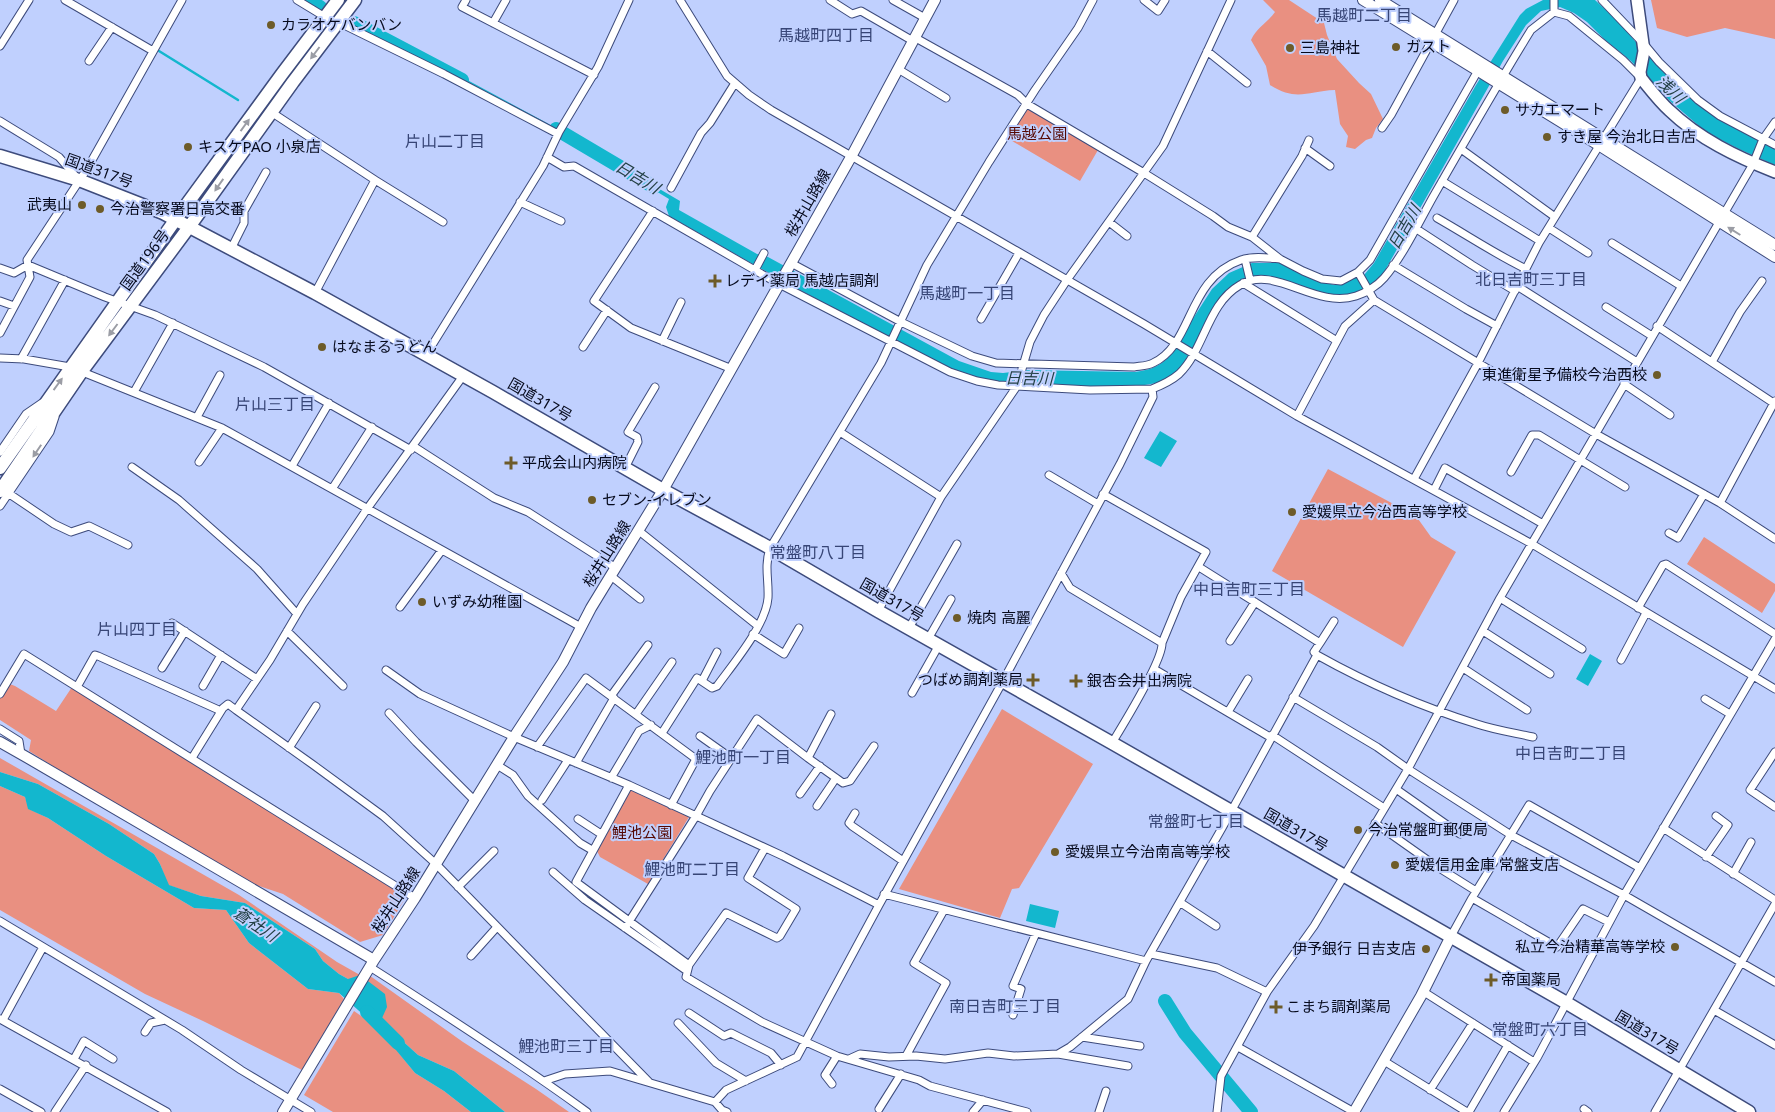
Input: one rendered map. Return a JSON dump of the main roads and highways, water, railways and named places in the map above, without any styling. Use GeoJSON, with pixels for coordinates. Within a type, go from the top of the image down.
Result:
{"type":"FeatureCollection","features":[{"type":"Feature","properties":{"kind":"highway","name":"国道196号"},"geometry":{"type":"LineString","coordinates":[[0,468],[176,219],[338,0]]}},
{"type":"Feature","properties":{"kind":"highway","name":"国道196号"},"geometry":{"type":"LineString","coordinates":[[4,492],[82,371],[189,228],[271,112],[354,0]]}},
{"type":"Feature","properties":{"kind":"highway","name":"国道317号"},"geometry":{"type":"LineString","coordinates":[[0,156],[79,180],[176,219],[189,228],[316,293],[663,490],[770,548],[1231,811],[1450,938],[1565,1002],[1749,1112]]}},
{"type":"Feature","properties":{"kind":"main road","name":"桜井山路線"},"geometry":{"type":"LineString","coordinates":[[283,1112],[370,967],[416,898],[514,737],[563,662],[581,627],[663,490],[852,157],[934,0]]}},
{"type":"Feature","properties":{"kind":"main road"},"geometry":{"type":"LineString","coordinates":[[1363,0],[1434,38]]}},
{"type":"Feature","properties":{"kind":"main road"},"geometry":{"type":"LineString","coordinates":[[1380,0],[1480,68],[1721,217],[1775,257]]}},
{"type":"Feature","properties":{"kind":"main road"},"geometry":{"type":"LineString","coordinates":[[1637,0],[1644,47],[1640,75],[1669,110],[1707,140],[1775,172]]}},
{"type":"Feature","properties":{"kind":"main road"},"geometry":{"type":"LineString","coordinates":[[1721,217],[1775,245]]}},
{"type":"Feature","properties":{"kind":"main road"},"geometry":{"type":"LineString","coordinates":[[0,742],[370,967]]}},
{"type":"Feature","properties":{"kind":"main road"},"geometry":{"type":"LineString","coordinates":[[1354,1112],[1424,992],[1450,938]]}},
{"type":"Feature","properties":{"kind":"water","name":"浅川"},"geometry":{"type":"Polygon","coordinates":[[[1543,0],[1595,0],[1621,24],[1663,69],[1714,116],[1775,147],[1775,165],[1711,135],[1699,126],[1670,101],[1631,61],[1574,13],[1560,7],[1541,11],[1526,25],[1503,61],[1383,274],[1376,281],[1362,290],[1343,295],[1325,294],[1273,277],[1256,276],[1239,282],[1222,296],[1210,314],[1194,347],[1191,348],[1185,362],[1177,372],[1157,383],[1133,386],[1021,385],[989,381],[961,373],[937,363],[799,290],[669,216],[666,207],[669,199],[552,128],[362,27],[363,23],[404,43],[445,68],[547,123],[680,201],[679,210],[757,254],[768,257],[959,361],[991,372],[1003,373],[1027,370],[1135,372],[1147,370],[1166,360],[1179,345],[1181,337],[1212,289],[1229,273],[1252,263],[1280,263],[1334,285],[1364,275],[1374,263],[1476,85],[1520,15],[1526,9],[1543,0]]]}},
{"type":"Feature","properties":{"kind":"water"},"geometry":{"type":"Polygon","coordinates":[[[1160,431],[1177,441],[1161,467],[1144,458],[1160,431]]]}},
{"type":"Feature","properties":{"kind":"water"},"geometry":{"type":"Polygon","coordinates":[[[1590,654],[1602,661],[1588,686],[1576,679],[1590,654]]]}},
{"type":"Feature","properties":{"kind":"water"},"geometry":{"type":"Polygon","coordinates":[[[0,772],[38,784],[109,824],[154,854],[169,885],[201,896],[245,903],[315,949],[323,961],[339,974],[348,979],[360,975],[385,994],[387,1007],[378,1027],[396,1035],[418,1055],[454,1071],[505,1112],[471,1112],[444,1091],[415,1073],[377,1027],[339,993],[308,989],[249,943],[226,910],[194,908],[106,856],[48,818],[28,809],[25,797],[0,786],[0,772]]]}},
{"type":"Feature","properties":{"kind":"water"},"geometry":{"type":"Polygon","coordinates":[[[1030,904],[1059,911],[1055,928],[1026,921],[1030,904]]]}},
{"type":"Feature","properties":{"kind":"waterway","name":"日吉川"},"geometry":{"type":"LineString","coordinates":[[308,0],[320,7]]}},
{"type":"Feature","properties":{"kind":"waterway","name":"日吉川"},"geometry":{"type":"LineString","coordinates":[[354,23],[462,80]]}},
{"type":"Feature","properties":{"kind":"waterway"},"geometry":{"type":"LineString","coordinates":[[159,51],[238,100]]}},
{"type":"Feature","properties":{"kind":"waterway","name":"日吉川"},"geometry":{"type":"LineString","coordinates":[[556,129],[654,187]]}},
{"type":"Feature","properties":{"kind":"waterway"},"geometry":{"type":"LineString","coordinates":[[1165,1001],[1185,1033],[1251,1112]]}},
{"type":"Feature","properties":{"kind":"waterway","name":"蒼社川"},"geometry":{"type":"LineString","coordinates":[[367,1012],[398,1043]]}},
{"type":"Feature","properties":{"kind":"place","name":"カラオケバンバン"},"geometry":{"type":"Point","coordinates":[271,25]}},
{"type":"Feature","properties":{"kind":"place","name":"ガスト"},"geometry":{"type":"Point","coordinates":[1396,47]}},
{"type":"Feature","properties":{"kind":"place","name":"三島神社"},"geometry":{"type":"Point","coordinates":[1290,48]}},
{"type":"Feature","properties":{"kind":"place","name":"サカエマート"},"geometry":{"type":"Point","coordinates":[1505,110]}},
{"type":"Feature","properties":{"kind":"place","name":"すき屋 今治北日吉店"},"geometry":{"type":"Point","coordinates":[1547,137]}},
{"type":"Feature","properties":{"kind":"place","name":"キスケPAO 小泉店"},"geometry":{"type":"Point","coordinates":[188,147]}},
{"type":"Feature","properties":{"kind":"place","name":"武夷山"},"geometry":{"type":"Point","coordinates":[82,205]}},
{"type":"Feature","properties":{"kind":"place","name":"今治警察署日高交番"},"geometry":{"type":"Point","coordinates":[100,209]}},
{"type":"Feature","properties":{"kind":"place","name":"レデイ薬局 馬越店調剤"},"geometry":{"type":"Point","coordinates":[715,281]}},
{"type":"Feature","properties":{"kind":"place","name":"はなまるうどん"},"geometry":{"type":"Point","coordinates":[322,347]}},
{"type":"Feature","properties":{"kind":"place","name":"東進衛星予備校今治西校"},"geometry":{"type":"Point","coordinates":[1657,375]}},
{"type":"Feature","properties":{"kind":"place","name":"平成会山内病院"},"geometry":{"type":"Point","coordinates":[511,463]}},
{"type":"Feature","properties":{"kind":"place","name":"セブン-イレブン"},"geometry":{"type":"Point","coordinates":[592,500]}},
{"type":"Feature","properties":{"kind":"place","name":"愛媛県立今治西高等学校"},"geometry":{"type":"Point","coordinates":[1292,512]}},
{"type":"Feature","properties":{"kind":"place","name":"いずみ幼稚園"},"geometry":{"type":"Point","coordinates":[422,602]}},
{"type":"Feature","properties":{"kind":"place","name":"焼肉 高麗"},"geometry":{"type":"Point","coordinates":[957,618]}},
{"type":"Feature","properties":{"kind":"place","name":"つばめ調剤薬局"},"geometry":{"type":"Point","coordinates":[1033,680]}},
{"type":"Feature","properties":{"kind":"place","name":"銀杏会井出病院"},"geometry":{"type":"Point","coordinates":[1076,681]}},
{"type":"Feature","properties":{"kind":"place","name":"今治常盤町郵便局"},"geometry":{"type":"Point","coordinates":[1358,830]}},
{"type":"Feature","properties":{"kind":"place","name":"愛媛県立今治南高等学校"},"geometry":{"type":"Point","coordinates":[1055,852]}},
{"type":"Feature","properties":{"kind":"place","name":"愛媛信用金庫 常盤支店"},"geometry":{"type":"Point","coordinates":[1395,865]}},
{"type":"Feature","properties":{"kind":"place","name":"私立今治精華高等学校"},"geometry":{"type":"Point","coordinates":[1675,947]}},
{"type":"Feature","properties":{"kind":"place","name":"伊予銀行 日吉支店"},"geometry":{"type":"Point","coordinates":[1426,949]}},
{"type":"Feature","properties":{"kind":"place","name":"帝国薬局"},"geometry":{"type":"Point","coordinates":[1491,980]}},
{"type":"Feature","properties":{"kind":"place","name":"こまち調剤薬局"},"geometry":{"type":"Point","coordinates":[1276,1007]}},
{"type":"Feature","properties":{"kind":"district","name":"馬越町二丁目"},"geometry":{"type":"Point","coordinates":[1364,15]}},
{"type":"Feature","properties":{"kind":"district","name":"馬越町四丁目"},"geometry":{"type":"Point","coordinates":[826,35]}},
{"type":"Feature","properties":{"kind":"district","name":"片山二丁目"},"geometry":{"type":"Point","coordinates":[445,141]}},
{"type":"Feature","properties":{"kind":"district","name":"北日吉町三丁目"},"geometry":{"type":"Point","coordinates":[1531,279]}},
{"type":"Feature","properties":{"kind":"district","name":"馬越町一丁目"},"geometry":{"type":"Point","coordinates":[967,293]}},
{"type":"Feature","properties":{"kind":"district","name":"片山三丁目"},"geometry":{"type":"Point","coordinates":[275,404]}},
{"type":"Feature","properties":{"kind":"district","name":"常盤町八丁目"},"geometry":{"type":"Point","coordinates":[818,552]}},
{"type":"Feature","properties":{"kind":"district","name":"中日吉町三丁目"},"geometry":{"type":"Point","coordinates":[1249,589]}},
{"type":"Feature","properties":{"kind":"district","name":"片山四丁目"},"geometry":{"type":"Point","coordinates":[137,629]}},
{"type":"Feature","properties":{"kind":"district","name":"中日吉町二丁目"},"geometry":{"type":"Point","coordinates":[1571,753]}},
{"type":"Feature","properties":{"kind":"district","name":"鯉池町一丁目"},"geometry":{"type":"Point","coordinates":[743,757]}},
{"type":"Feature","properties":{"kind":"district","name":"常盤町七丁目"},"geometry":{"type":"Point","coordinates":[1196,821]}},
{"type":"Feature","properties":{"kind":"district","name":"鯉池町二丁目"},"geometry":{"type":"Point","coordinates":[692,869]}},
{"type":"Feature","properties":{"kind":"district","name":"南日吉町三丁目"},"geometry":{"type":"Point","coordinates":[1005,1006]}},
{"type":"Feature","properties":{"kind":"district","name":"常盤町六丁目"},"geometry":{"type":"Point","coordinates":[1540,1029]}},
{"type":"Feature","properties":{"kind":"district","name":"鯉池町三丁目"},"geometry":{"type":"Point","coordinates":[566,1046]}},
{"type":"Feature","properties":{"kind":"park label","name":"馬越公園"},"geometry":{"type":"Point","coordinates":[1037,134]}},
{"type":"Feature","properties":{"kind":"park label","name":"鯉池公園"},"geometry":{"type":"Point","coordinates":[642,833]}}]}
